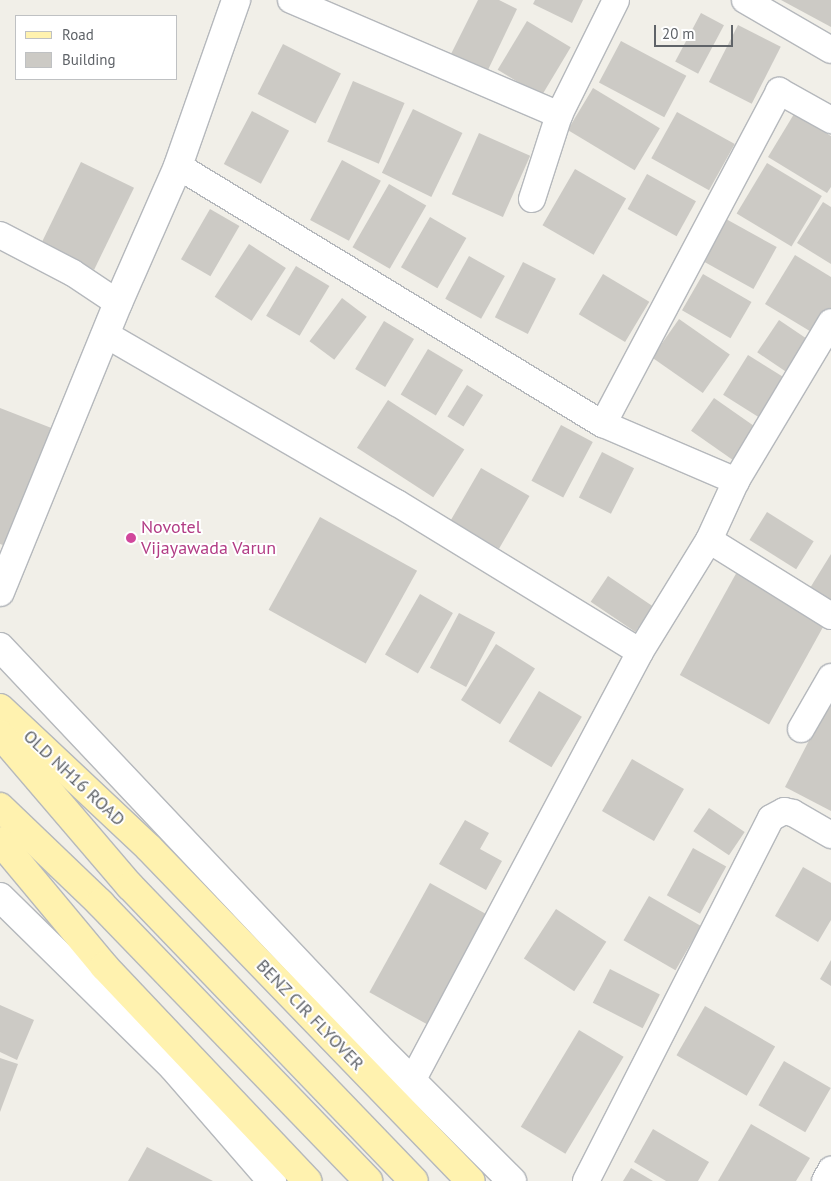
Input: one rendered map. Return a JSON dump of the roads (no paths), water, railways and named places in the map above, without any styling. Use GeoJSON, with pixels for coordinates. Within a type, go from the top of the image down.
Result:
{"type":"FeatureCollection","features":[{"type":"Feature","properties":{"kind":"main road","name":"OLD NH16 ROAD"},"geometry":{"type":"LineString","coordinates":[[0,708],[149,848]]}},
{"type":"Feature","properties":{"kind":"main road"},"geometry":{"type":"LineString","coordinates":[[0,734],[130,886],[414,1181]]}},
{"type":"Feature","properties":{"kind":"main road"},"geometry":{"type":"LineString","coordinates":[[0,808],[100,903],[368,1181]]}},
{"type":"Feature","properties":{"kind":"main road"},"geometry":{"type":"LineString","coordinates":[[0,841],[104,966],[307,1181]]}},
{"type":"Feature","properties":{"kind":"main road","name":"BENZ CIR FLYOVER"},"geometry":{"type":"LineString","coordinates":[[149,848],[471,1181]]}},
{"type":"Feature","properties":{"kind":"street"},"geometry":{"type":"LineString","coordinates":[[0,592],[105,334],[178,166],[236,0]]}},
{"type":"Feature","properties":{"kind":"street"},"geometry":{"type":"LineString","coordinates":[[291,0],[559,115]]}},
{"type":"Feature","properties":{"kind":"street"},"geometry":{"type":"LineString","coordinates":[[532,199],[559,115],[616,0]]}},
{"type":"Feature","properties":{"kind":"street"},"geometry":{"type":"LineString","coordinates":[[745,0],[831,50]]}},
{"type":"Feature","properties":{"kind":"street"},"geometry":{"type":"LineString","coordinates":[[603,424],[779,91],[831,120]]}},
{"type":"Feature","properties":{"kind":"street"},"geometry":{"type":"LineString","coordinates":[[178,166],[603,424],[736,481]]}},
{"type":"Feature","properties":{"kind":"street"},"geometry":{"type":"LineString","coordinates":[[0,235],[73,274],[118,303]]}},
{"type":"Feature","properties":{"kind":"street"},"geometry":{"type":"LineString","coordinates":[[412,1081],[640,652],[708,540],[736,481],[831,322]]}},
{"type":"Feature","properties":{"kind":"street"},"geometry":{"type":"LineString","coordinates":[[105,334],[396,503],[640,652]]}},
{"type":"Feature","properties":{"kind":"street"},"geometry":{"type":"LineString","coordinates":[[708,540],[831,616]]}},
{"type":"Feature","properties":{"kind":"street"},"geometry":{"type":"LineString","coordinates":[[0,647],[412,1081],[512,1181]]}},
{"type":"Feature","properties":{"kind":"street"},"geometry":{"type":"LineString","coordinates":[[801,729],[831,676]]}},
{"type":"Feature","properties":{"kind":"street"},"geometry":{"type":"LineString","coordinates":[[586,1181],[771,818],[784,811],[793,813],[831,835]]}},
{"type":"Feature","properties":{"kind":"street"},"geometry":{"type":"LineString","coordinates":[[0,898],[173,1067],[272,1181]]}},
{"type":"Feature","properties":{"kind":"street"},"geometry":{"type":"LineString","coordinates":[[825,1181],[831,1170]]}},
{"type":"Feature","properties":{"kind":"place","name":"Novotel Vijayawada Varun"},"geometry":{"type":"Point","coordinates":[131,538]}}]}
